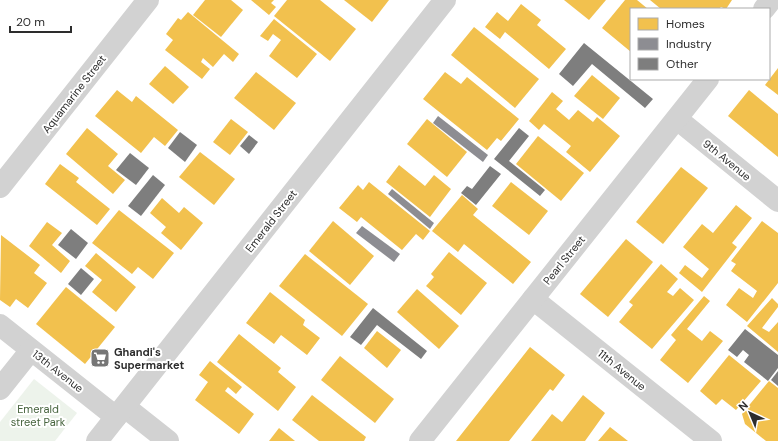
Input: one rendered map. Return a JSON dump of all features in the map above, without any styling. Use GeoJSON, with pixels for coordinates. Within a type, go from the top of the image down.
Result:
{"type":"FeatureCollection","features":[{"type":"Feature","properties":{"kind":"street","name":"Aquamarine Street"},"geometry":{"type":"LineString","coordinates":[[0,188],[148,0]]}},
{"type":"Feature","properties":{"kind":"street","name":"Emerald Street"},"geometry":{"type":"LineString","coordinates":[[97,441],[445,0]]}},
{"type":"Feature","properties":{"kind":"street"},"geometry":{"type":"LineString","coordinates":[[765,8],[771,0]]}},
{"type":"Feature","properties":{"kind":"street","name":"Pearl Street"},"geometry":{"type":"LineString","coordinates":[[420,441],[707,80]]}},
{"type":"Feature","properties":{"kind":"street","name":"9th Avenue"},"geometry":{"type":"LineString","coordinates":[[677,119],[778,201]]}},
{"type":"Feature","properties":{"kind":"street","name":"11th Avenue"},"geometry":{"type":"LineString","coordinates":[[533,299],[711,441]]}},
{"type":"Feature","properties":{"kind":"street","name":"13th Avenue"},"geometry":{"type":"LineString","coordinates":[[0,325],[31,350],[120,412],[168,441]]}},
{"type":"Feature","properties":{"kind":"street"},"geometry":{"type":"LineString","coordinates":[[0,389],[31,350]]}},
{"type":"Feature","properties":{"kind":"green space","name":"Emerald street Park"},"geometry":{"type":"Polygon","coordinates":[[[34,379],[77,413],[55,441],[0,441],[0,422],[34,379]]]}},
{"type":"Feature","properties":{"kind":"building: Homes"},"geometry":{"type":"Polygon","coordinates":[[[205,0],[231,0],[243,10],[221,37],[193,15],[205,0]]]}},
{"type":"Feature","properties":{"kind":"building: Homes"},"geometry":{"type":"Polygon","coordinates":[[[251,0],[274,0],[271,3],[276,7],[269,15],[251,0]]]}},
{"type":"Feature","properties":{"kind":"building: Homes"},"geometry":{"type":"Polygon","coordinates":[[[287,0],[320,0],[356,29],[330,61],[274,16],[287,0]]]}},
{"type":"Feature","properties":{"kind":"building: Homes"},"geometry":{"type":"Polygon","coordinates":[[[344,0],[389,0],[372,22],[344,0]]]}},
{"type":"Feature","properties":{"kind":"building: Homes"},"geometry":{"type":"Polygon","coordinates":[[[564,0],[606,0],[589,20],[564,0]]]}},
{"type":"Feature","properties":{"kind":"building: Homes"},"geometry":{"type":"Polygon","coordinates":[[[625,0],[637,0],[647,8],[630,8],[630,51],[602,28],[625,0]]]}},
{"type":"Feature","properties":{"kind":"building: Homes"},"geometry":{"type":"Polygon","coordinates":[[[650,0],[732,0],[727,8],[660,8],[650,0]]]}},
{"type":"Feature","properties":{"kind":"building: Homes"},"geometry":{"type":"Polygon","coordinates":[[[521,4],[541,20],[537,25],[566,49],[549,69],[505,32],[500,39],[485,27],[497,12],[508,21],[521,4]]]}},
{"type":"Feature","properties":{"kind":"building: Homes"},"geometry":{"type":"Polygon","coordinates":[[[188,12],[239,54],[233,62],[224,54],[213,67],[203,58],[201,62],[210,69],[202,79],[165,50],[173,40],[166,34],[178,18],[181,20],[188,12]]]}},
{"type":"Feature","properties":{"kind":"building: Homes"},"geometry":{"type":"Polygon","coordinates":[[[274,19],[317,54],[297,78],[269,56],[281,40],[273,34],[268,41],[260,36],[274,19]]]}},
{"type":"Feature","properties":{"kind":"building: Homes"},"geometry":{"type":"Polygon","coordinates":[[[474,27],[539,79],[515,108],[451,55],[474,27]]]}},
{"type":"Feature","properties":{"kind":"building: Homes"},"geometry":{"type":"Polygon","coordinates":[[[165,66],[189,87],[173,104],[149,84],[165,66]]]}},
{"type":"Feature","properties":{"kind":"building: Homes"},"geometry":{"type":"Polygon","coordinates":[[[778,68],[778,95],[765,85],[778,68]]]}},
{"type":"Feature","properties":{"kind":"building: Homes"},"geometry":{"type":"Polygon","coordinates":[[[256,72],[296,103],[274,130],[234,98],[256,72]]]}},
{"type":"Feature","properties":{"kind":"building: Homes"},"geometry":{"type":"Polygon","coordinates":[[[445,72],[461,84],[467,77],[519,119],[501,141],[497,138],[487,150],[423,99],[445,72]]]}},
{"type":"Feature","properties":{"kind":"building: Homes"},"geometry":{"type":"Polygon","coordinates":[[[592,75],[620,98],[603,119],[574,96],[592,75]]]}},
{"type":"Feature","properties":{"kind":"building: Homes"},"geometry":{"type":"Polygon","coordinates":[[[117,90],[132,102],[136,96],[178,130],[165,146],[154,137],[141,153],[95,116],[117,90]]]}},
{"type":"Feature","properties":{"kind":"building: Homes"},"geometry":{"type":"Polygon","coordinates":[[[749,90],[778,114],[778,157],[728,116],[749,90]]]}},
{"type":"Feature","properties":{"kind":"building: Homes"},"geometry":{"type":"Polygon","coordinates":[[[552,92],[563,101],[556,109],[569,120],[578,110],[593,122],[597,117],[620,136],[590,172],[566,152],[571,146],[544,124],[539,130],[529,121],[552,92]]]}},
{"type":"Feature","properties":{"kind":"building: Homes"},"geometry":{"type":"Polygon","coordinates":[[[231,119],[248,132],[230,155],[213,142],[231,119]]]}},
{"type":"Feature","properties":{"kind":"building: Homes"},"geometry":{"type":"Polygon","coordinates":[[[427,119],[467,152],[447,177],[407,144],[427,119]]]}},
{"type":"Feature","properties":{"kind":"building: Homes"},"geometry":{"type":"Polygon","coordinates":[[[87,128],[118,154],[108,166],[125,180],[113,194],[66,154],[87,128]]]}},
{"type":"Feature","properties":{"kind":"building: Homes"},"geometry":{"type":"Polygon","coordinates":[[[538,136],[584,173],[561,201],[516,164],[538,136]]]}},
{"type":"Feature","properties":{"kind":"building: Homes"},"geometry":{"type":"Polygon","coordinates":[[[200,152],[235,179],[214,205],[179,177],[200,152]]]}},
{"type":"Feature","properties":{"kind":"building: Homes"},"geometry":{"type":"Polygon","coordinates":[[[60,164],[79,178],[76,182],[110,209],[97,225],[45,184],[60,164]]]}},
{"type":"Feature","properties":{"kind":"building: Homes"},"geometry":{"type":"Polygon","coordinates":[[[399,165],[425,186],[434,175],[451,189],[430,217],[386,182],[399,165]]]}},
{"type":"Feature","properties":{"kind":"building: Homes"},"geometry":{"type":"Polygon","coordinates":[[[681,167],[708,188],[663,244],[636,222],[681,167]]]}},
{"type":"Feature","properties":{"kind":"building: Homes"},"geometry":{"type":"Polygon","coordinates":[[[369,182],[430,231],[423,240],[416,234],[402,250],[361,217],[357,222],[339,208],[358,185],[363,190],[369,182]]]}},
{"type":"Feature","properties":{"kind":"building: Homes"},"geometry":{"type":"Polygon","coordinates":[[[511,182],[548,211],[529,235],[492,206],[511,182]]]}},
{"type":"Feature","properties":{"kind":"building: Homes"},"geometry":{"type":"Polygon","coordinates":[[[462,195],[478,209],[473,215],[531,262],[513,284],[464,244],[458,252],[432,231],[462,195]]]}},
{"type":"Feature","properties":{"kind":"building: Homes"},"geometry":{"type":"Polygon","coordinates":[[[162,198],[179,213],[184,207],[203,223],[181,250],[161,233],[166,227],[150,213],[162,198]]]}},
{"type":"Feature","properties":{"kind":"building: Homes"},"geometry":{"type":"Polygon","coordinates":[[[736,205],[752,218],[732,243],[737,247],[702,292],[679,273],[685,265],[702,278],[709,269],[683,247],[702,224],[713,233],[736,205]]]}},
{"type":"Feature","properties":{"kind":"building: Homes"},"geometry":{"type":"Polygon","coordinates":[[[119,210],[174,253],[153,279],[138,267],[132,274],[92,243],[119,210]]]}},
{"type":"Feature","properties":{"kind":"building: Homes"},"geometry":{"type":"Polygon","coordinates":[[[333,221],[374,256],[350,285],[309,251],[333,221]]]}},
{"type":"Feature","properties":{"kind":"building: Homes"},"geometry":{"type":"Polygon","coordinates":[[[762,221],[778,233],[778,283],[747,322],[726,305],[739,288],[753,298],[757,291],[731,271],[736,264],[731,261],[762,221]]]}},
{"type":"Feature","properties":{"kind":"building: Homes"},"geometry":{"type":"Polygon","coordinates":[[[47,222],[62,233],[52,245],[70,261],[61,273],[29,246],[47,222]]]}},
{"type":"Feature","properties":{"kind":"building: Homes"},"geometry":{"type":"Polygon","coordinates":[[[1,235],[40,265],[34,273],[47,283],[28,308],[16,299],[10,307],[0,300],[1,235]]]}},
{"type":"Feature","properties":{"kind":"building: Homes"},"geometry":{"type":"Polygon","coordinates":[[[626,239],[653,262],[608,317],[580,294],[626,239]]]}},
{"type":"Feature","properties":{"kind":"building: Homes"},"geometry":{"type":"Polygon","coordinates":[[[449,252],[487,283],[461,315],[426,286],[434,277],[431,274],[449,252]]]}},
{"type":"Feature","properties":{"kind":"building: Homes"},"geometry":{"type":"Polygon","coordinates":[[[96,253],[136,287],[116,312],[92,292],[102,280],[85,266],[96,253]]]}},
{"type":"Feature","properties":{"kind":"building: Homes"},"geometry":{"type":"Polygon","coordinates":[[[305,254],[368,304],[342,336],[279,286],[305,254]]]}},
{"type":"Feature","properties":{"kind":"building: Homes"},"geometry":{"type":"Polygon","coordinates":[[[661,264],[678,279],[667,292],[673,296],[680,288],[694,300],[652,349],[619,322],[633,305],[629,302],[661,264]]]}},
{"type":"Feature","properties":{"kind":"building: Homes"},"geometry":{"type":"Polygon","coordinates":[[[66,287],[115,327],[85,364],[36,324],[66,287]]]}},
{"type":"Feature","properties":{"kind":"building: Homes"},"geometry":{"type":"Polygon","coordinates":[[[417,289],[459,326],[439,349],[397,312],[417,289]]]}},
{"type":"Feature","properties":{"kind":"building: Homes"},"geometry":{"type":"Polygon","coordinates":[[[270,292],[305,320],[303,325],[320,338],[307,355],[281,335],[274,344],[246,323],[270,292]]]}},
{"type":"Feature","properties":{"kind":"building: Homes"},"geometry":{"type":"Polygon","coordinates":[[[704,296],[710,301],[687,329],[702,341],[710,331],[723,341],[688,383],[660,360],[676,340],[671,335],[704,296]]]}},
{"type":"Feature","properties":{"kind":"building: Homes"},"geometry":{"type":"Polygon","coordinates":[[[772,298],[778,304],[778,307],[762,328],[769,332],[778,322],[778,352],[747,326],[772,298]]]}},
{"type":"Feature","properties":{"kind":"building: Homes"},"geometry":{"type":"Polygon","coordinates":[[[377,331],[401,350],[387,368],[364,348],[377,331]]]}},
{"type":"Feature","properties":{"kind":"building: Homes"},"geometry":{"type":"Polygon","coordinates":[[[239,334],[281,368],[278,372],[296,387],[278,411],[217,362],[239,334]]]}},
{"type":"Feature","properties":{"kind":"building: Homes"},"geometry":{"type":"Polygon","coordinates":[[[530,347],[565,375],[553,391],[550,389],[509,441],[456,441],[530,347]]]}},
{"type":"Feature","properties":{"kind":"building: Homes"},"geometry":{"type":"Polygon","coordinates":[[[729,355],[761,381],[736,410],[722,399],[716,405],[700,391],[729,355]]]}},
{"type":"Feature","properties":{"kind":"building: Homes"},"geometry":{"type":"Polygon","coordinates":[[[340,356],[394,399],[375,423],[321,380],[340,356]]]}},
{"type":"Feature","properties":{"kind":"building: Homes"},"geometry":{"type":"Polygon","coordinates":[[[210,361],[242,387],[236,394],[228,387],[225,391],[254,414],[239,434],[195,400],[208,382],[199,375],[210,361]]]}},
{"type":"Feature","properties":{"kind":"building: Homes"},"geometry":{"type":"Polygon","coordinates":[[[769,381],[778,388],[778,441],[766,441],[745,424],[742,414],[769,381]]]}},
{"type":"Feature","properties":{"kind":"building: Homes"},"geometry":{"type":"Polygon","coordinates":[[[312,395],[366,437],[364,441],[319,441],[292,420],[312,395]]]}},
{"type":"Feature","properties":{"kind":"building: Homes"},"geometry":{"type":"Polygon","coordinates":[[[583,395],[605,413],[585,441],[531,441],[552,414],[562,422],[583,395]]]}},
{"type":"Feature","properties":{"kind":"building: Homes"},"geometry":{"type":"Polygon","coordinates":[[[610,427],[628,441],[598,441],[610,427]]]}},
{"type":"Feature","properties":{"kind":"building: Homes"},"geometry":{"type":"Polygon","coordinates":[[[279,428],[295,441],[269,441],[279,428]]]}},
{"type":"Feature","properties":{"kind":"building: Industry"},"geometry":{"type":"Polygon","coordinates":[[[438,116],[488,155],[483,162],[433,123],[438,116]]]}},
{"type":"Feature","properties":{"kind":"building: Industry"},"geometry":{"type":"Polygon","coordinates":[[[392,189],[434,223],[430,229],[388,194],[392,189]]]}},
{"type":"Feature","properties":{"kind":"building: Industry"},"geometry":{"type":"Polygon","coordinates":[[[362,226],[400,254],[394,262],[356,233],[362,226]]]}},
{"type":"Feature","properties":{"kind":"building: Other"},"geometry":{"type":"Polygon","coordinates":[[[584,43],[653,99],[645,108],[592,64],[573,86],[559,74],[584,43]]]}},
{"type":"Feature","properties":{"kind":"building: Other"},"geometry":{"type":"Polygon","coordinates":[[[519,128],[529,136],[509,161],[545,190],[540,196],[494,159],[519,128]]]}},
{"type":"Feature","properties":{"kind":"building: Other"},"geometry":{"type":"Polygon","coordinates":[[[180,132],[197,145],[185,162],[168,148],[180,132]]]}},
{"type":"Feature","properties":{"kind":"building: Other"},"geometry":{"type":"Polygon","coordinates":[[[249,135],[258,142],[249,154],[240,146],[249,135]]]}},
{"type":"Feature","properties":{"kind":"building: Other"},"geometry":{"type":"Polygon","coordinates":[[[130,153],[149,168],[136,185],[116,170],[130,153]]]}},
{"type":"Feature","properties":{"kind":"building: Other"},"geometry":{"type":"Polygon","coordinates":[[[490,166],[501,174],[476,205],[461,193],[467,186],[472,189],[490,166]]]}},
{"type":"Feature","properties":{"kind":"building: Other"},"geometry":{"type":"Polygon","coordinates":[[[153,175],[165,185],[141,216],[128,206],[153,175]]]}},
{"type":"Feature","properties":{"kind":"building: Other"},"geometry":{"type":"Polygon","coordinates":[[[71,229],[88,243],[76,259],[58,245],[71,229]]]}},
{"type":"Feature","properties":{"kind":"building: Other"},"geometry":{"type":"Polygon","coordinates":[[[81,268],[94,279],[81,295],[68,284],[81,268]]]}},
{"type":"Feature","properties":{"kind":"building: Other"},"geometry":{"type":"Polygon","coordinates":[[[373,308],[427,351],[421,359],[377,325],[361,345],[350,337],[373,308]]]}},
{"type":"Feature","properties":{"kind":"building: Other"},"geometry":{"type":"Polygon","coordinates":[[[745,329],[778,355],[778,368],[768,381],[744,362],[749,355],[743,350],[737,357],[728,350],[745,329]]]}},
{"type":"Feature","properties":{"kind":"building: Other"},"geometry":{"type":"Polygon","coordinates":[[[778,371],[778,386],[771,380],[778,371]]]}},
{"type":"Feature","properties":{"kind":"place","name":"Ghandi's Supermarket"},"geometry":{"type":"Point","coordinates":[100,358]}}]}
